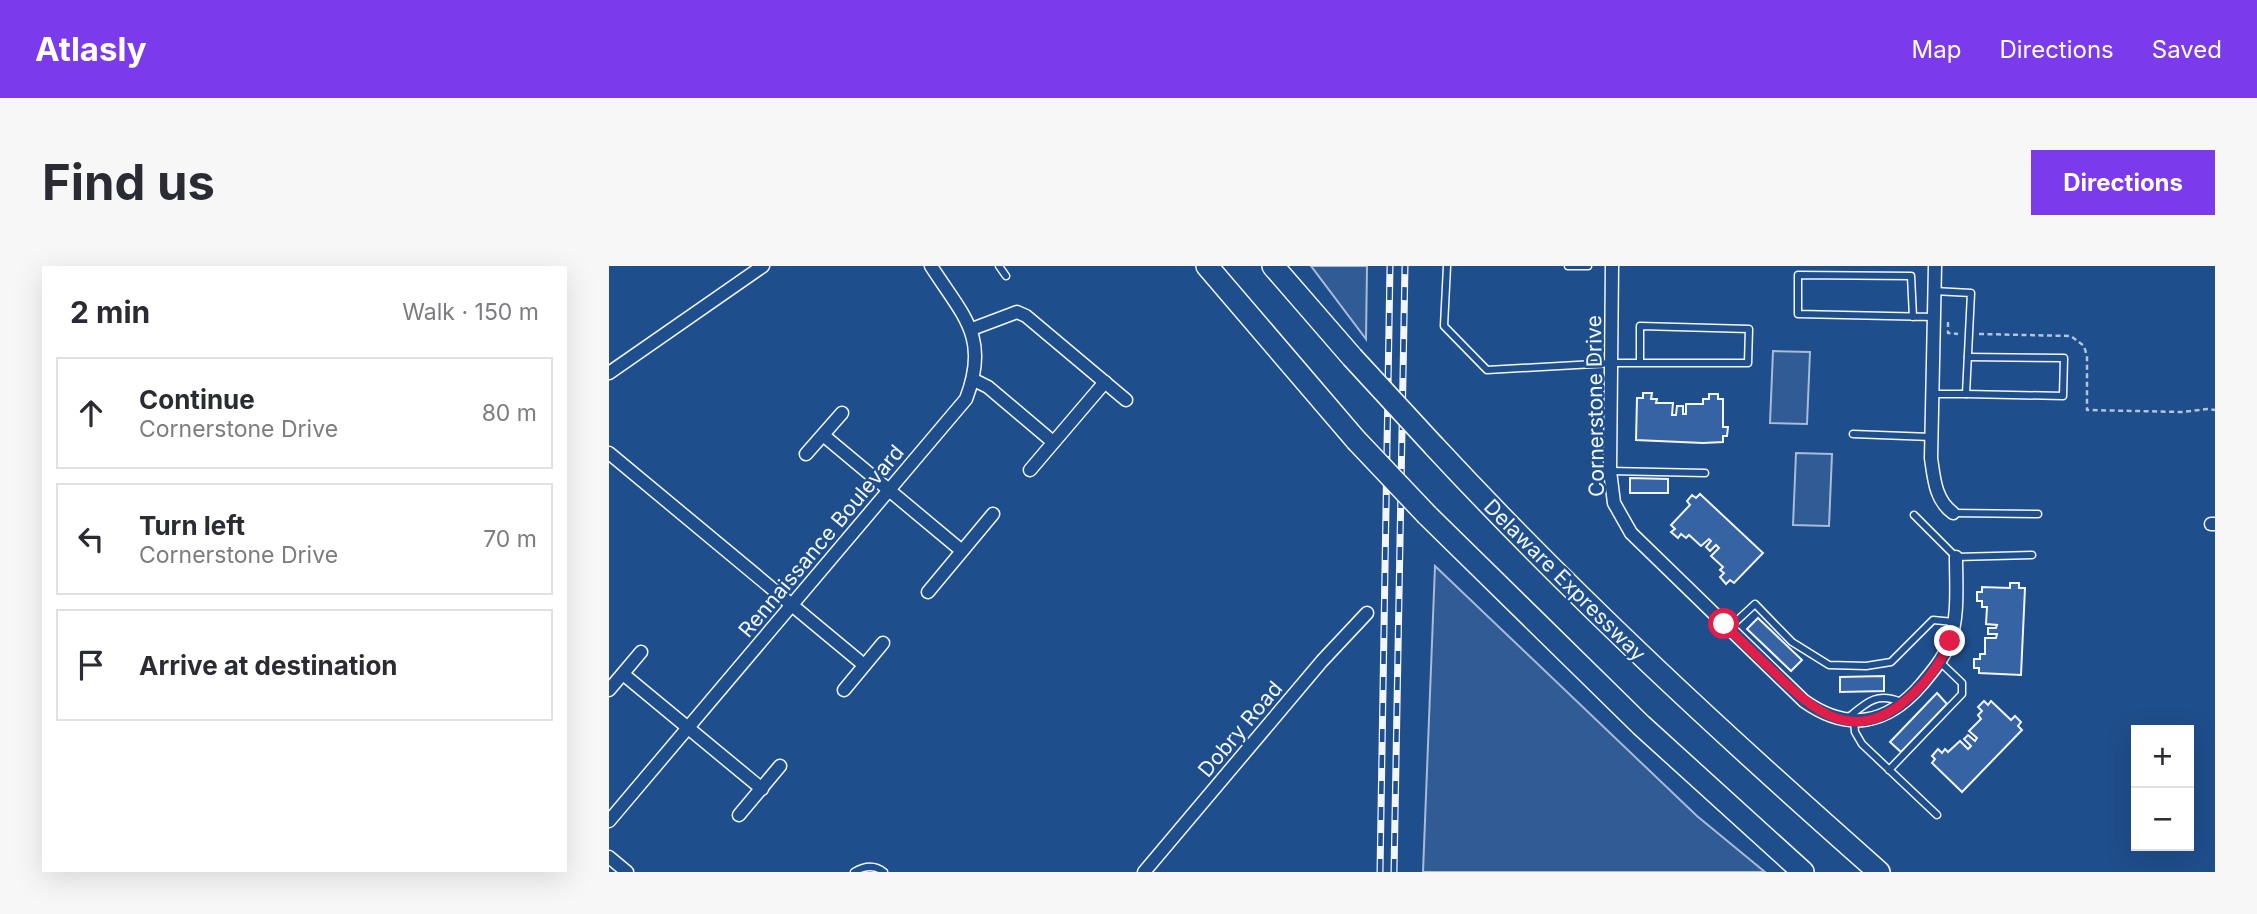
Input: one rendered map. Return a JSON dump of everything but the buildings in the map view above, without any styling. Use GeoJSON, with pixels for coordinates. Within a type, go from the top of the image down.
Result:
{"type":"FeatureCollection","features":[{"type":"Feature","properties":{"kind":"highway"},"geometry":{"type":"LineString","coordinates":[[1207,266],[1356,440],[1427,515],[1641,725],[1803,872]]}},
{"type":"Feature","properties":{"kind":"highway","name":"Delaware Expressway"},"geometry":{"type":"LineString","coordinates":[[1273,266],[1434,446],[1566,582],[1680,693],[1879,872]]}},
{"type":"Feature","properties":{"kind":"street"},"geometry":{"type":"LineString","coordinates":[[609,373],[763,266]]}},
{"type":"Feature","properties":{"kind":"street","name":"Rennaissance Boulevard"},"geometry":{"type":"LineString","coordinates":[[609,821],[966,399],[974,380],[976,345],[972,329],[931,266]]}},
{"type":"Feature","properties":{"kind":"street","name":"Cornerstone Drive"},"geometry":{"type":"LineString","coordinates":[[1612,266],[1610,471],[1614,503],[1631,533],[1804,701],[1819,712],[1850,721]]}},
{"type":"Feature","properties":{"kind":"street"},"geometry":{"type":"LineString","coordinates":[[1935,266],[1931,437],[1934,481],[1940,500],[1953,513]]}},
{"type":"Feature","properties":{"kind":"street"},"geometry":{"type":"LineString","coordinates":[[972,329],[1017,312],[1026,316],[1126,400]]}},
{"type":"Feature","properties":{"kind":"street"},"geometry":{"type":"LineString","coordinates":[[974,380],[988,387],[1053,442]]}},
{"type":"Feature","properties":{"kind":"street"},"geometry":{"type":"LineString","coordinates":[[1030,470],[1105,382]]}},
{"type":"Feature","properties":{"kind":"street"},"geometry":{"type":"LineString","coordinates":[[806,454],[842,413]]}},
{"type":"Feature","properties":{"kind":"street"},"geometry":{"type":"LineString","coordinates":[[823,435],[962,551]]}},
{"type":"Feature","properties":{"kind":"street"},"geometry":{"type":"LineString","coordinates":[[610,455],[864,665]]}},
{"type":"Feature","properties":{"kind":"street"},"geometry":{"type":"LineString","coordinates":[[928,592],[993,514]]}},
{"type":"Feature","properties":{"kind":"street"},"geometry":{"type":"LineString","coordinates":[[1850,721],[1881,716],[1903,703],[1939,661],[1950,641],[1954,622],[1956,557]]}},
{"type":"Feature","properties":{"kind":"street","name":"Dobry Road"},"geometry":{"type":"LineString","coordinates":[[1144,872],[1322,661],[1367,613]]}},
{"type":"Feature","properties":{"kind":"street"},"geometry":{"type":"LineString","coordinates":[[844,690],[883,643]]}},
{"type":"Feature","properties":{"kind":"street"},"geometry":{"type":"LineString","coordinates":[[609,690],[641,652]]}},
{"type":"Feature","properties":{"kind":"street"},"geometry":{"type":"LineString","coordinates":[[623,674],[762,789]]}},
{"type":"Feature","properties":{"kind":"street"},"geometry":{"type":"LineString","coordinates":[[739,815],[780,766]]}},
{"type":"Feature","properties":{"kind":"street"},"geometry":{"type":"LineString","coordinates":[[609,857],[627,872]]}},
{"type":"Feature","properties":{"kind":"lane"},"geometry":{"type":"LineString","coordinates":[[999,266],[1006,275]]}},
{"type":"Feature","properties":{"kind":"lane"},"geometry":{"type":"LineString","coordinates":[[1447,266],[1444,326],[1487,370],[1612,363],[1640,363],[1748,363],[1749,329],[1640,327],[1640,363]]}},
{"type":"Feature","properties":{"kind":"lane"},"geometry":{"type":"LineString","coordinates":[[1567,266],[1588,266]]}},
{"type":"Feature","properties":{"kind":"lane"},"geometry":{"type":"LineString","coordinates":[[1913,317],[1912,276],[1798,275],[1798,314],[1913,317],[1934,317]]}},
{"type":"Feature","properties":{"kind":"lane"},"geometry":{"type":"LineString","coordinates":[[1934,291],[1971,293],[1966,394]]}},
{"type":"Feature","properties":{"kind":"lane"},"geometry":{"type":"LineString","coordinates":[[1932,394],[2063,396],[2064,358],[1968,357]]}},
{"type":"Feature","properties":{"kind":"lane"},"geometry":{"type":"LineString","coordinates":[[1853,434],[1931,437]]}},
{"type":"Feature","properties":{"kind":"lane"},"geometry":{"type":"LineString","coordinates":[[1610,471],[1705,473]]}},
{"type":"Feature","properties":{"kind":"lane"},"geometry":{"type":"LineString","coordinates":[[1953,513],[2038,514]]}},
{"type":"Feature","properties":{"kind":"lane"},"geometry":{"type":"LineString","coordinates":[[1914,515],[1956,557],[2032,555]]}},
{"type":"Feature","properties":{"kind":"lane"},"geometry":{"type":"LineString","coordinates":[[1728,629],[1755,604],[1792,642],[1829,665],[1866,666],[1891,662],[1933,620],[1954,622]]}},
{"type":"Feature","properties":{"kind":"lane"},"geometry":{"type":"LineString","coordinates":[[1889,771],[1962,694],[1962,684],[1939,661]]}},
{"type":"Feature","properties":{"kind":"lane"},"geometry":{"type":"LineString","coordinates":[[1850,721],[1863,744],[1937,815]]}},
{"type":"Feature","properties":{"kind":"lane"},"geometry":{"type":"LineString","coordinates":[[854,872],[866,866],[879,868],[884,872]]}},
{"type":"Feature","properties":{"kind":"shaded area"},"geometry":{"type":"Polygon","coordinates":[[[1311,266],[1367,266],[1366,339],[1311,266]]]}},
{"type":"Feature","properties":{"kind":"shaded area"},"geometry":{"type":"Polygon","coordinates":[[[1773,351],[1810,352],[1807,424],[1770,423],[1773,351]]]}},
{"type":"Feature","properties":{"kind":"shaded area"},"geometry":{"type":"Polygon","coordinates":[[[1796,453],[1832,454],[1829,526],[1793,525],[1796,453]]]}},
{"type":"Feature","properties":{"kind":"shaded area"},"geometry":{"type":"Polygon","coordinates":[[[1435,566],[1697,816],[1765,872],[1423,872],[1435,566]]]}},
{"type":"Feature","properties":{"kind":"railway"},"geometry":{"type":"LineString","coordinates":[[1380,872],[1390,266]]}},
{"type":"Feature","properties":{"kind":"railway"},"geometry":{"type":"LineString","coordinates":[[1394,872],[1405,266]]}},
{"type":"Feature","properties":{"kind":"route"},"geometry":{"type":"LineString","coordinates":[[1724,624],[1804,701],[1819,712],[1839,720],[1851,721],[1881,716],[1903,703],[1934,670],[1950,641]]}}]}
